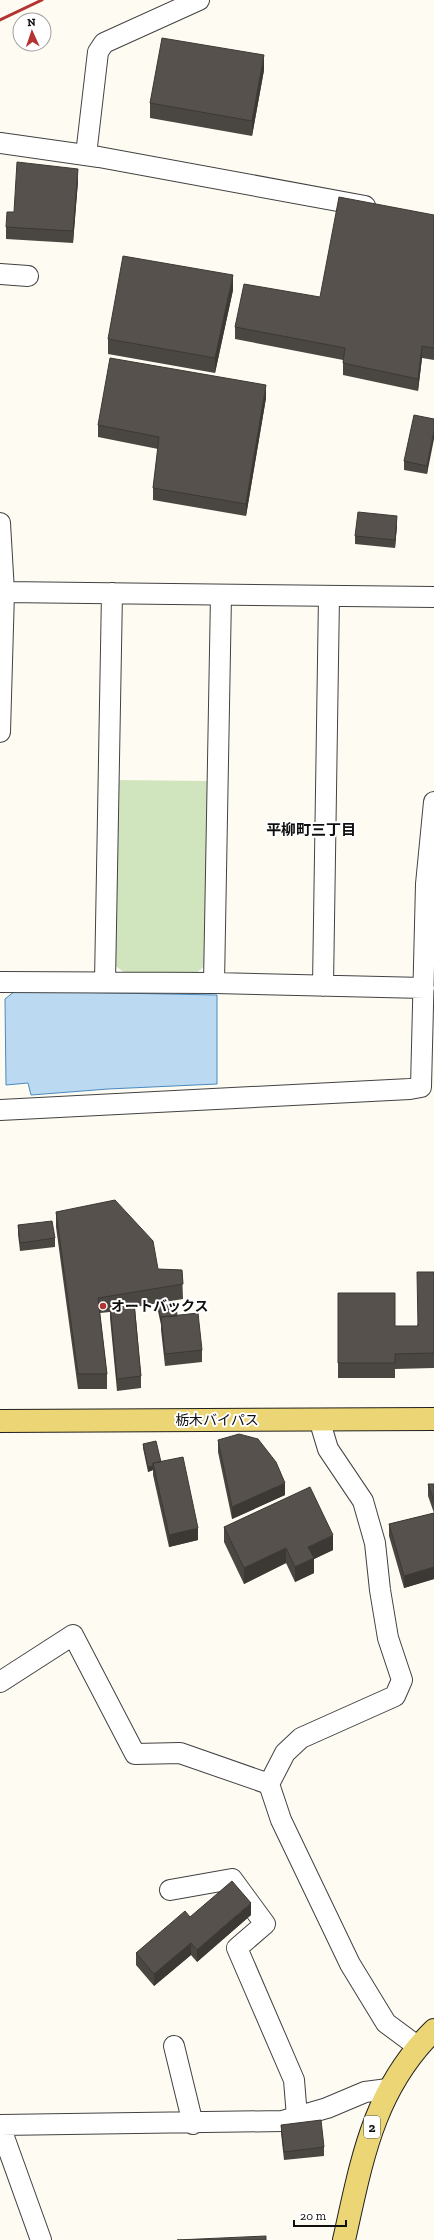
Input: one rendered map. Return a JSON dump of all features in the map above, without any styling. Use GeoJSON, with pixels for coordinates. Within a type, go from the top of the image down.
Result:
{"type":"FeatureCollection","features":[{"type":"Feature","properties":{"kind":"main road","name":"栃木バイパス"},"geometry":{"type":"LineString","coordinates":[[0,1421],[434,1419]]}},
{"type":"Feature","properties":{"kind":"main road","name":"2"},"geometry":{"type":"LineString","coordinates":[[344,2240],[370,2131],[388,2089],[417,2046],[434,2030]]}},
{"type":"Feature","properties":{"kind":"street"},"geometry":{"type":"LineString","coordinates":[[86,155],[98,52],[104,43],[199,0]]}},
{"type":"Feature","properties":{"kind":"street"},"geometry":{"type":"LineString","coordinates":[[0,143],[86,155],[380,208]]}},
{"type":"Feature","properties":{"kind":"street"},"geometry":{"type":"LineString","coordinates":[[0,274],[28,276]]}},
{"type":"Feature","properties":{"kind":"street"},"geometry":{"type":"LineString","coordinates":[[0,523],[4,592],[0,732]]}},
{"type":"Feature","properties":{"kind":"street"},"geometry":{"type":"LineString","coordinates":[[4,592],[221,596],[434,597]]}},
{"type":"Feature","properties":{"kind":"street"},"geometry":{"type":"LineString","coordinates":[[105,982],[112,593]]}},
{"type":"Feature","properties":{"kind":"street"},"geometry":{"type":"LineString","coordinates":[[214,983],[221,596]]}},
{"type":"Feature","properties":{"kind":"street"},"geometry":{"type":"LineString","coordinates":[[323,986],[329,596]]}},
{"type":"Feature","properties":{"kind":"street"},"geometry":{"type":"LineString","coordinates":[[0,1110],[402,1090],[422,1087],[424,988],[434,802]]}},
{"type":"Feature","properties":{"kind":"street"},"geometry":{"type":"LineString","coordinates":[[0,982],[214,983],[424,988]]}},
{"type":"Feature","properties":{"kind":"street"},"geometry":{"type":"LineString","coordinates":[[319,1419],[328,1450],[363,1501],[375,1543],[380,1590],[388,1638],[402,1680],[395,1696],[301,1738],[286,1753],[269,1784],[281,1820],[350,1964],[386,2023],[417,2046]]}},
{"type":"Feature","properties":{"kind":"street"},"geometry":{"type":"LineString","coordinates":[[0,1682],[74,1635],[135,1754],[180,1753],[269,1784]]}},
{"type":"Feature","properties":{"kind":"street"},"geometry":{"type":"LineString","coordinates":[[170,1890],[232,1879],[265,1924],[237,1948],[294,2080],[297,2117]]}},
{"type":"Feature","properties":{"kind":"street"},"geometry":{"type":"LineString","coordinates":[[174,2046],[193,2124]]}},
{"type":"Feature","properties":{"kind":"street"},"geometry":{"type":"LineString","coordinates":[[41,2240],[0,2126],[193,2124],[282,2121],[327,2108],[365,2092],[388,2089]]}},
{"type":"Feature","properties":{"kind":"green space"},"geometry":{"type":"Polygon","coordinates":[[[117,780],[210,781],[206,965],[195,974],[125,973],[114,965],[117,780]]]}},
{"type":"Feature","properties":{"kind":"water"},"geometry":{"type":"Polygon","coordinates":[[[15,991],[217,995],[217,1084],[108,1089],[31,1095],[28,1083],[6,1085],[5,999],[15,991]]]}},
{"type":"Feature","properties":{"kind":"building"},"geometry":{"type":"Polygon","coordinates":[[[162,38],[264,55],[252,121],[150,103],[162,38]]]}},
{"type":"Feature","properties":{"kind":"building"},"geometry":{"type":"Polygon","coordinates":[[[17,162],[78,169],[73,231],[6,227],[7,212],[14,212],[17,162]]]}},
{"type":"Feature","properties":{"kind":"building"},"geometry":{"type":"Polygon","coordinates":[[[339,197],[434,215],[434,348],[422,346],[418,379],[343,363],[345,348],[235,327],[244,284],[320,297],[339,197]]]}},
{"type":"Feature","properties":{"kind":"building"},"geometry":{"type":"Polygon","coordinates":[[[123,256],[233,275],[215,358],[108,339],[123,256]]]}},
{"type":"Feature","properties":{"kind":"building"},"geometry":{"type":"Polygon","coordinates":[[[110,358],[266,385],[246,504],[153,488],[159,437],[98,425],[110,358]]]}},
{"type":"Feature","properties":{"kind":"building"},"geometry":{"type":"Polygon","coordinates":[[[414,415],[434,419],[434,430],[427,466],[404,461],[414,415]]]}},
{"type":"Feature","properties":{"kind":"building"},"geometry":{"type":"Polygon","coordinates":[[[358,512],[397,516],[395,540],[355,536],[358,512]]]}},
{"type":"Feature","properties":{"kind":"building","name":"オートバックス"},"geometry":{"type":"Polygon","coordinates":[[[115,1200],[153,1241],[158,1269],[182,1270],[183,1284],[98,1298],[107,1374],[78,1374],[56,1212],[115,1200]]]}},
{"type":"Feature","properties":{"kind":"building"},"geometry":{"type":"Polygon","coordinates":[[[52,1221],[55,1238],[20,1243],[18,1225],[52,1221]]]}},
{"type":"Feature","properties":{"kind":"building"},"geometry":{"type":"Polygon","coordinates":[[[417,1272],[434,1272],[434,1353],[395,1354],[395,1363],[338,1363],[338,1293],[395,1293],[395,1326],[418,1326],[417,1272]]]}},
{"type":"Feature","properties":{"kind":"building"},"geometry":{"type":"Polygon","coordinates":[[[134,1304],[141,1376],[117,1379],[110,1306],[134,1304]]]}},
{"type":"Feature","properties":{"kind":"building"},"geometry":{"type":"Polygon","coordinates":[[[176,1304],[177,1316],[161,1317],[161,1320],[158,1306],[176,1304]]]}},
{"type":"Feature","properties":{"kind":"building"},"geometry":{"type":"Polygon","coordinates":[[[198,1313],[202,1350],[165,1354],[161,1317],[198,1313]]]}},
{"type":"Feature","properties":{"kind":"building"},"geometry":{"type":"Polygon","coordinates":[[[239,1434],[258,1439],[276,1462],[285,1483],[232,1507],[218,1440],[239,1434]]]}},
{"type":"Feature","properties":{"kind":"building"},"geometry":{"type":"Polygon","coordinates":[[[156,1441],[161,1462],[153,1463],[153,1466],[148,1467],[143,1444],[156,1441]]]}},
{"type":"Feature","properties":{"kind":"building"},"geometry":{"type":"Polygon","coordinates":[[[183,1457],[198,1528],[169,1535],[153,1463],[183,1457]]]}},
{"type":"Feature","properties":{"kind":"building"},"geometry":{"type":"Polygon","coordinates":[[[428,1484],[434,1484],[434,1501],[428,1484]]]}},
{"type":"Feature","properties":{"kind":"building"},"geometry":{"type":"Polygon","coordinates":[[[310,1487],[333,1535],[308,1547],[314,1558],[295,1567],[286,1548],[244,1568],[224,1527],[310,1487]]]}},
{"type":"Feature","properties":{"kind":"building"},"geometry":{"type":"Polygon","coordinates":[[[434,1513],[434,1567],[404,1576],[389,1524],[434,1513]]]}},
{"type":"Feature","properties":{"kind":"building"},"geometry":{"type":"Polygon","coordinates":[[[232,1881],[251,1903],[197,1950],[191,1943],[154,1974],[136,1953],[185,1911],[190,1917],[232,1881]]]}},
{"type":"Feature","properties":{"kind":"building"},"geometry":{"type":"Polygon","coordinates":[[[321,2120],[324,2147],[284,2152],[281,2125],[321,2120]]]}},
{"type":"Feature","properties":{"kind":"building"},"geometry":{"type":"Polygon","coordinates":[[[266,2236],[266,2240],[177,2240],[266,2236]]]}},
{"type":"Feature","properties":{"kind":"railway"},"geometry":{"type":"LineString","coordinates":[[0,20],[42,0]]}},
{"type":"Feature","properties":{"kind":"place","name":"オートバックス"},"geometry":{"type":"Point","coordinates":[103,1306]}},
{"type":"Feature","properties":{"kind":"district","name":"平柳町三丁目"},"geometry":{"type":"Point","coordinates":[311,830]}}]}
